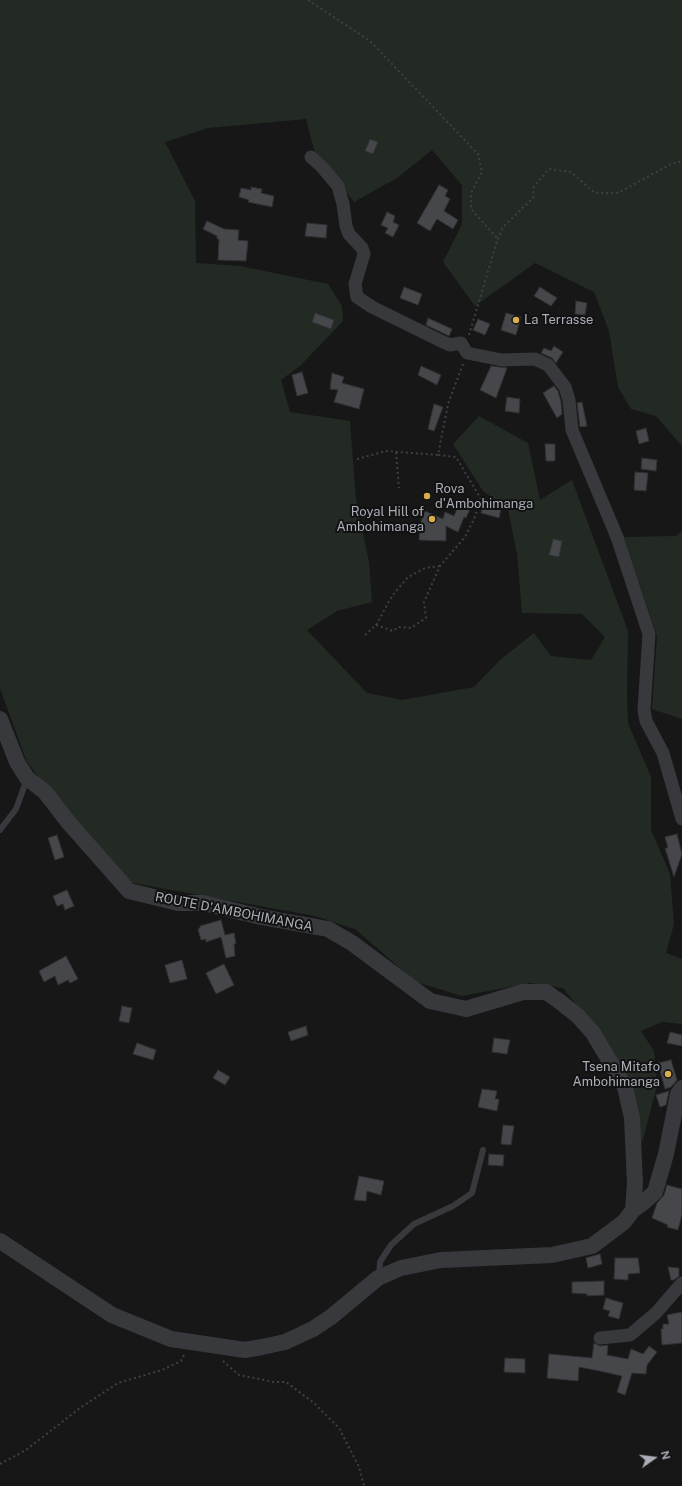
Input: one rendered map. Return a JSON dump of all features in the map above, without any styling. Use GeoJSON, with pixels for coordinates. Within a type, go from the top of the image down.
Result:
{"type":"FeatureCollection","features":[{"type":"Feature","properties":{"kind":"street"},"geometry":{"type":"LineString","coordinates":[[311,157],[322,167],[338,186],[349,234],[362,248],[364,254],[355,284],[357,297],[372,307],[450,345],[502,360],[535,360],[548,365],[565,387],[569,400],[574,434],[617,537],[649,634],[644,710],[646,721],[663,753],[682,819]]}},
{"type":"Feature","properties":{"kind":"street","name":"ROUTE D'AMBOHIMANGA"},"geometry":{"type":"LineString","coordinates":[[0,719],[17,762],[27,778],[45,792],[68,823],[129,891],[178,903],[203,903],[261,917],[328,929],[352,943],[430,1001],[466,1009],[522,992],[546,992],[559,1001],[578,1016],[593,1033],[625,1087],[632,1118],[635,1183],[633,1210]]}},
{"type":"Feature","properties":{"kind":"street"},"geometry":{"type":"LineString","coordinates":[[0,1241],[112,1315],[171,1339],[245,1350],[286,1342],[313,1329],[331,1317],[378,1278],[401,1268],[441,1260],[552,1256],[592,1246],[624,1222],[633,1210],[655,1192],[666,1154],[678,1094],[682,1088]]}},
{"type":"Feature","properties":{"kind":"street"},"geometry":{"type":"LineString","coordinates":[[600,1338],[630,1335],[656,1313],[682,1283]]}},
{"type":"Feature","properties":{"kind":"lane"},"geometry":{"type":"LineString","coordinates":[[0,830],[16,809],[27,778]]}},
{"type":"Feature","properties":{"kind":"lane"},"geometry":{"type":"LineString","coordinates":[[378,1278],[380,1262],[391,1245],[414,1224],[453,1206],[472,1193],[483,1150]]}},
{"type":"Feature","properties":{"kind":"path"},"geometry":{"type":"LineString","coordinates":[[308,0],[370,41],[478,154],[482,172],[471,193],[470,209],[498,238]]}},
{"type":"Feature","properties":{"kind":"path"},"geometry":{"type":"LineString","coordinates":[[438,455],[448,404],[498,238],[503,227],[533,198],[534,186],[549,169],[571,172],[595,193],[618,193],[671,164],[682,161]]}},
{"type":"Feature","properties":{"kind":"path"},"geometry":{"type":"LineString","coordinates":[[357,459],[386,451],[456,457],[481,499],[474,519],[465,537],[440,566],[424,602],[426,618],[411,628],[398,627],[393,631],[376,625]]}},
{"type":"Feature","properties":{"kind":"path"},"geometry":{"type":"LineString","coordinates":[[396,452],[399,488]]}},
{"type":"Feature","properties":{"kind":"path"},"geometry":{"type":"LineString","coordinates":[[365,635],[376,625],[392,596],[408,577],[425,568],[440,566]]}},
{"type":"Feature","properties":{"kind":"path"},"geometry":{"type":"LineString","coordinates":[[0,1464],[26,1450],[80,1408],[118,1383],[162,1370],[181,1361],[191,1342]]}},
{"type":"Feature","properties":{"kind":"path"},"geometry":{"type":"LineString","coordinates":[[222,1360],[239,1375],[274,1382],[286,1382],[314,1403],[339,1428],[359,1467],[364,1486]]}},
{"type":"Feature","properties":{"kind":"shaded area"},"geometry":{"type":"Polygon","coordinates":[[[0,0],[682,0],[682,446],[656,416],[631,409],[618,387],[609,331],[594,292],[535,263],[475,306],[443,262],[462,224],[462,185],[432,150],[397,178],[354,202],[315,153],[306,119],[208,128],[165,142],[195,201],[196,263],[240,266],[328,284],[342,306],[343,321],[301,365],[281,380],[290,412],[350,421],[356,499],[369,562],[372,602],[337,611],[307,630],[367,693],[402,700],[474,687],[500,660],[534,633],[551,656],[591,660],[605,637],[582,614],[522,613],[517,554],[508,509],[483,491],[453,444],[479,416],[528,443],[540,500],[572,480],[628,631],[628,723],[651,777],[651,830],[670,874],[674,924],[666,953],[682,959],[682,1024],[662,1022],[641,1031],[654,1051],[657,1086],[642,1143],[636,1123],[594,1027],[563,988],[530,983],[462,996],[416,982],[355,929],[315,916],[133,883],[77,831],[26,760],[0,688],[0,0]]]}},
{"type":"Feature","properties":{"kind":"shaded area"},"geometry":{"type":"Polygon","coordinates":[[[682,531],[682,719],[652,709],[657,636],[624,537],[676,536],[682,531]]]}},
{"type":"Feature","properties":{"kind":"building"},"geometry":{"type":"Polygon","coordinates":[[[370,139],[378,142],[373,154],[365,151],[370,139]]]}},
{"type":"Feature","properties":{"kind":"building"},"geometry":{"type":"Polygon","coordinates":[[[439,185],[448,190],[445,196],[450,199],[444,211],[458,220],[453,229],[437,219],[430,231],[417,223],[439,185]]]}},
{"type":"Feature","properties":{"kind":"building"},"geometry":{"type":"Polygon","coordinates":[[[251,187],[262,189],[261,193],[274,196],[272,207],[248,202],[249,200],[239,197],[241,188],[251,190],[251,187]]]}},
{"type":"Feature","properties":{"kind":"building"},"geometry":{"type":"Polygon","coordinates":[[[387,212],[395,216],[393,222],[399,225],[393,237],[385,233],[388,228],[381,225],[387,212]]]}},
{"type":"Feature","properties":{"kind":"building"},"geometry":{"type":"Polygon","coordinates":[[[207,221],[224,229],[239,230],[238,240],[248,241],[246,261],[218,260],[219,239],[217,239],[217,236],[203,229],[207,221]]]}},
{"type":"Feature","properties":{"kind":"building"},"geometry":{"type":"Polygon","coordinates":[[[307,223],[327,225],[326,238],[305,236],[307,223]]]}},
{"type":"Feature","properties":{"kind":"building"},"geometry":{"type":"Polygon","coordinates":[[[404,287],[422,294],[418,305],[400,298],[404,287]]]}},
{"type":"Feature","properties":{"kind":"building"},"geometry":{"type":"Polygon","coordinates":[[[540,287],[557,298],[551,306],[534,296],[540,287]]]}},
{"type":"Feature","properties":{"kind":"building"},"geometry":{"type":"Polygon","coordinates":[[[576,301],[587,303],[585,315],[575,314],[576,301]]]}},
{"type":"Feature","properties":{"kind":"building"},"geometry":{"type":"Polygon","coordinates":[[[315,313],[334,320],[331,329],[312,322],[315,313]]]}},
{"type":"Feature","properties":{"kind":"building"},"geometry":{"type":"Polygon","coordinates":[[[506,313],[521,317],[516,335],[501,330],[506,313]]]}},
{"type":"Feature","properties":{"kind":"building"},"geometry":{"type":"Polygon","coordinates":[[[428,318],[452,329],[449,336],[426,325],[428,318]]]}},
{"type":"Feature","properties":{"kind":"building"},"geometry":{"type":"Polygon","coordinates":[[[478,319],[490,324],[485,335],[473,330],[478,319]]]}},
{"type":"Feature","properties":{"kind":"building"},"geometry":{"type":"Polygon","coordinates":[[[554,346],[563,352],[556,363],[552,358],[541,353],[544,348],[551,351],[554,346]]]}},
{"type":"Feature","properties":{"kind":"building"},"geometry":{"type":"Polygon","coordinates":[[[421,366],[441,375],[437,385],[418,375],[421,366]]]}},
{"type":"Feature","properties":{"kind":"building"},"geometry":{"type":"Polygon","coordinates":[[[491,366],[507,368],[496,398],[480,390],[491,366]]]}},
{"type":"Feature","properties":{"kind":"building"},"geometry":{"type":"Polygon","coordinates":[[[302,372],[308,393],[297,396],[292,375],[302,372]]]}},
{"type":"Feature","properties":{"kind":"building"},"geometry":{"type":"Polygon","coordinates":[[[332,373],[344,377],[342,383],[364,389],[359,409],[334,402],[338,390],[330,389],[332,373]]]}},
{"type":"Feature","properties":{"kind":"building"},"geometry":{"type":"Polygon","coordinates":[[[554,386],[558,391],[561,402],[562,414],[557,418],[543,393],[554,386]]]}},
{"type":"Feature","properties":{"kind":"building"},"geometry":{"type":"Polygon","coordinates":[[[507,397],[520,399],[519,413],[505,411],[507,397]]]}},
{"type":"Feature","properties":{"kind":"building"},"geometry":{"type":"Polygon","coordinates":[[[582,402],[587,426],[580,427],[577,403],[582,402]]]}},
{"type":"Feature","properties":{"kind":"building"},"geometry":{"type":"Polygon","coordinates":[[[434,404],[443,407],[434,431],[428,429],[434,404]]]}},
{"type":"Feature","properties":{"kind":"building"},"geometry":{"type":"Polygon","coordinates":[[[646,428],[649,441],[639,444],[636,431],[646,428]]]}},
{"type":"Feature","properties":{"kind":"building"},"geometry":{"type":"Polygon","coordinates":[[[545,444],[555,444],[555,461],[546,461],[545,444]]]}},
{"type":"Feature","properties":{"kind":"building"},"geometry":{"type":"Polygon","coordinates":[[[642,458],[657,460],[656,471],[641,469],[642,458]]]}},
{"type":"Feature","properties":{"kind":"building"},"geometry":{"type":"Polygon","coordinates":[[[635,472],[648,473],[646,491],[634,490],[635,472]]]}},
{"type":"Feature","properties":{"kind":"building"},"geometry":{"type":"Polygon","coordinates":[[[459,504],[470,509],[466,518],[464,517],[458,532],[446,526],[446,541],[419,540],[420,524],[425,511],[443,519],[445,512],[454,516],[459,504]]]}},
{"type":"Feature","properties":{"kind":"building"},"geometry":{"type":"Polygon","coordinates":[[[483,504],[501,509],[499,518],[481,513],[483,504]]]}},
{"type":"Feature","properties":{"kind":"building"},"geometry":{"type":"Polygon","coordinates":[[[553,539],[562,541],[559,557],[549,555],[553,539]]]}},
{"type":"Feature","properties":{"kind":"building"},"geometry":{"type":"Polygon","coordinates":[[[677,834],[682,854],[674,877],[665,848],[668,848],[665,837],[677,834]]]}},
{"type":"Feature","properties":{"kind":"building"},"geometry":{"type":"Polygon","coordinates":[[[57,835],[64,857],[55,860],[48,838],[57,835]]]}},
{"type":"Feature","properties":{"kind":"building"},"geometry":{"type":"Polygon","coordinates":[[[67,890],[74,906],[65,910],[63,904],[57,906],[53,896],[67,890]]]}},
{"type":"Feature","properties":{"kind":"building"},"geometry":{"type":"Polygon","coordinates":[[[221,920],[225,935],[234,933],[236,944],[234,944],[235,956],[226,958],[221,937],[206,942],[206,939],[201,940],[198,929],[200,926],[221,920]]]}},
{"type":"Feature","properties":{"kind":"building"},"geometry":{"type":"Polygon","coordinates":[[[66,956],[78,979],[70,983],[68,980],[58,985],[55,976],[44,982],[39,971],[66,956]]]}},
{"type":"Feature","properties":{"kind":"building"},"geometry":{"type":"Polygon","coordinates":[[[182,960],[187,979],[170,983],[165,965],[182,960]]]}},
{"type":"Feature","properties":{"kind":"building"},"geometry":{"type":"Polygon","coordinates":[[[224,964],[234,985],[216,994],[206,973],[224,964]]]}},
{"type":"Feature","properties":{"kind":"building"},"geometry":{"type":"Polygon","coordinates":[[[122,1006],[132,1008],[129,1023],[119,1021],[122,1006]]]}},
{"type":"Feature","properties":{"kind":"building"},"geometry":{"type":"Polygon","coordinates":[[[306,1026],[308,1035],[291,1041],[288,1032],[306,1026]]]}},
{"type":"Feature","properties":{"kind":"building"},"geometry":{"type":"Polygon","coordinates":[[[670,1032],[682,1035],[682,1046],[667,1043],[670,1032]]]}},
{"type":"Feature","properties":{"kind":"building"},"geometry":{"type":"Polygon","coordinates":[[[494,1038],[510,1040],[507,1054],[492,1052],[494,1038]]]}},
{"type":"Feature","properties":{"kind":"building"},"geometry":{"type":"Polygon","coordinates":[[[137,1043],[156,1050],[153,1060],[133,1054],[137,1043]]]}},
{"type":"Feature","properties":{"kind":"building","name":"Tsena Mitafo Ambohimanga"},"geometry":{"type":"Polygon","coordinates":[[[671,1060],[677,1080],[671,1087],[665,1089],[658,1063],[671,1060]]]}},
{"type":"Feature","properties":{"kind":"building"},"geometry":{"type":"Polygon","coordinates":[[[218,1070],[230,1077],[225,1085],[213,1078],[218,1070]]]}},
{"type":"Feature","properties":{"kind":"building"},"geometry":{"type":"Polygon","coordinates":[[[482,1089],[497,1091],[495,1099],[499,1099],[497,1111],[478,1107],[482,1089]]]}},
{"type":"Feature","properties":{"kind":"building"},"geometry":{"type":"Polygon","coordinates":[[[669,1091],[666,1105],[660,1107],[656,1095],[669,1091]]]}},
{"type":"Feature","properties":{"kind":"building"},"geometry":{"type":"Polygon","coordinates":[[[503,1125],[514,1126],[511,1145],[501,1144],[503,1125]]]}},
{"type":"Feature","properties":{"kind":"building"},"geometry":{"type":"Polygon","coordinates":[[[489,1154],[504,1155],[503,1166],[488,1165],[489,1154]]]}},
{"type":"Feature","properties":{"kind":"building"},"geometry":{"type":"Polygon","coordinates":[[[359,1176],[384,1181],[381,1195],[367,1191],[366,1201],[354,1200],[359,1176]]]}},
{"type":"Feature","properties":{"kind":"building"},"geometry":{"type":"Polygon","coordinates":[[[667,1185],[682,1189],[682,1214],[678,1230],[667,1227],[668,1225],[652,1218],[657,1203],[664,1195],[667,1185]]]}},
{"type":"Feature","properties":{"kind":"building"},"geometry":{"type":"Polygon","coordinates":[[[600,1254],[602,1264],[588,1268],[586,1258],[600,1254]]]}},
{"type":"Feature","properties":{"kind":"building"},"geometry":{"type":"Polygon","coordinates":[[[615,1258],[638,1258],[640,1273],[628,1274],[628,1280],[614,1279],[615,1258]]]}},
{"type":"Feature","properties":{"kind":"building"},"geometry":{"type":"Polygon","coordinates":[[[668,1267],[679,1268],[679,1276],[674,1280],[671,1280],[668,1267]]]}},
{"type":"Feature","properties":{"kind":"building"},"geometry":{"type":"Polygon","coordinates":[[[604,1281],[604,1295],[587,1296],[587,1294],[572,1293],[572,1282],[604,1281]]]}},
{"type":"Feature","properties":{"kind":"building"},"geometry":{"type":"Polygon","coordinates":[[[606,1298],[623,1303],[619,1319],[608,1316],[610,1311],[603,1309],[606,1298]]]}},
{"type":"Feature","properties":{"kind":"building"},"geometry":{"type":"Polygon","coordinates":[[[682,1312],[682,1343],[662,1345],[661,1329],[663,1329],[663,1324],[669,1324],[667,1315],[682,1312]]]}},
{"type":"Feature","properties":{"kind":"building"},"geometry":{"type":"Polygon","coordinates":[[[594,1343],[600,1346],[608,1345],[607,1355],[628,1359],[631,1349],[643,1354],[649,1346],[657,1352],[647,1365],[646,1374],[632,1373],[625,1395],[617,1392],[622,1376],[600,1371],[579,1367],[578,1381],[547,1378],[549,1354],[592,1358],[594,1343]]]}},
{"type":"Feature","properties":{"kind":"building"},"geometry":{"type":"Polygon","coordinates":[[[505,1358],[525,1359],[525,1373],[504,1372],[505,1358]]]}},
{"type":"Feature","properties":{"kind":"place","name":"La Terrasse"},"geometry":{"type":"Point","coordinates":[516,320]}},
{"type":"Feature","properties":{"kind":"place","name":"Rova d'Ambohimanga"},"geometry":{"type":"Point","coordinates":[427,496]}},
{"type":"Feature","properties":{"kind":"place","name":"Royal Hill of Ambohimanga"},"geometry":{"type":"Point","coordinates":[432,519]}},
{"type":"Feature","properties":{"kind":"place","name":"Tsena Mitafo Ambohimanga"},"geometry":{"type":"Point","coordinates":[668,1074]}}]}
